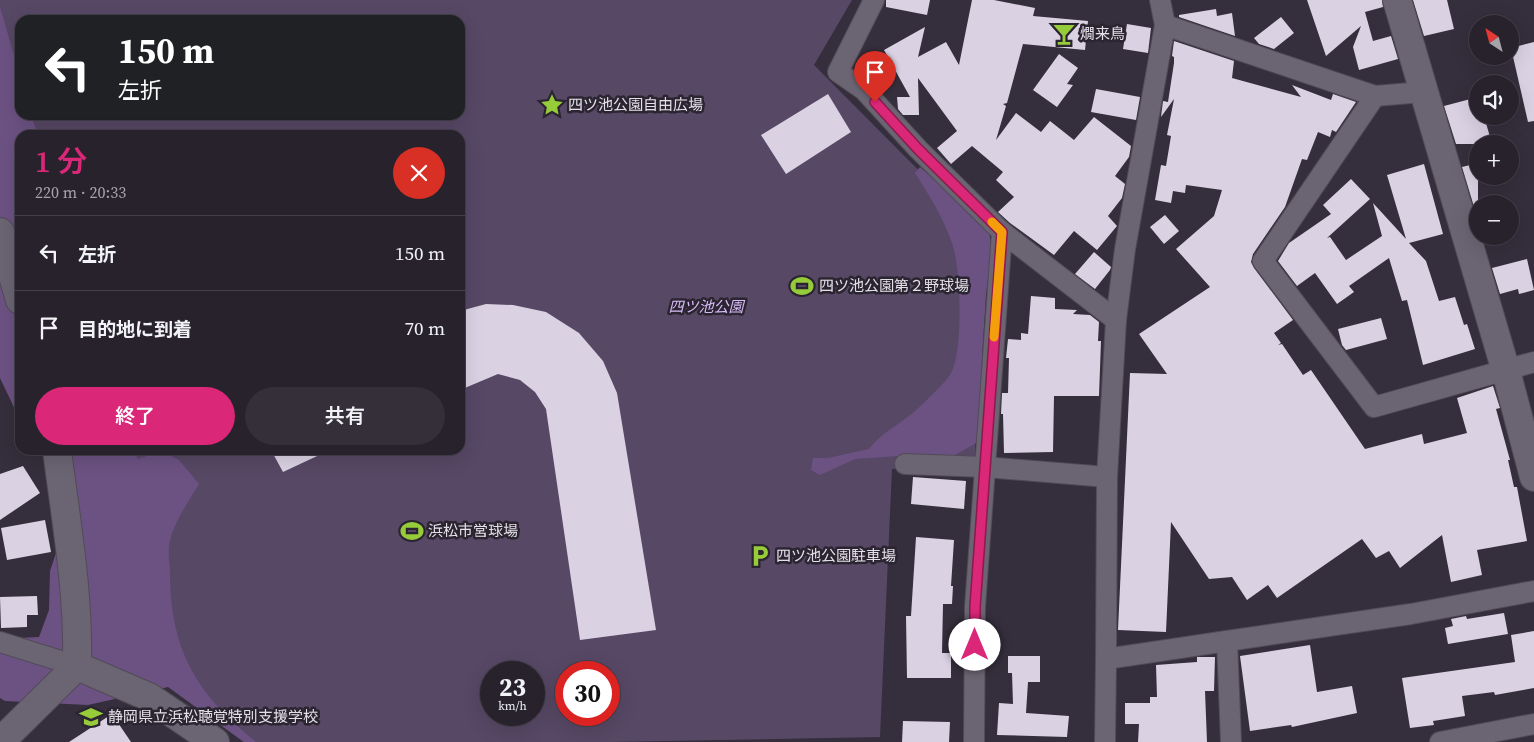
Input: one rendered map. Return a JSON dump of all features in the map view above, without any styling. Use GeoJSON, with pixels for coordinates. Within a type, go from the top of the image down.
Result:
{"type":"FeatureCollection","features":[{"type":"Feature","properties":{"kind":"street"},"geometry":{"type":"LineString","coordinates":[[874,0],[838,72],[864,90],[918,149],[1002,232],[1116,320]]}},
{"type":"Feature","properties":{"kind":"street"},"geometry":{"type":"LineString","coordinates":[[1105,742],[1107,477],[1116,320],[1124,248],[1165,25],[1160,0]]}},
{"type":"Feature","properties":{"kind":"street"},"geometry":{"type":"LineString","coordinates":[[1397,0],[1506,370],[1534,476]]}},
{"type":"Feature","properties":{"kind":"street"},"geometry":{"type":"LineString","coordinates":[[1165,25],[1375,96],[1423,92]]}},
{"type":"Feature","properties":{"kind":"street"},"geometry":{"type":"LineString","coordinates":[[1375,96],[1263,261],[1374,406],[1534,362]]}},
{"type":"Feature","properties":{"kind":"street"},"geometry":{"type":"LineString","coordinates":[[0,232],[15,283]]}},
{"type":"Feature","properties":{"kind":"street"},"geometry":{"type":"LineString","coordinates":[[974,742],[975,607],[1002,232]]}},
{"type":"Feature","properties":{"kind":"street"},"geometry":{"type":"LineString","coordinates":[[0,742],[77,666],[78,636],[58,455]]}},
{"type":"Feature","properties":{"kind":"street"},"geometry":{"type":"LineString","coordinates":[[905,464],[986,467],[1107,477]]}},
{"type":"Feature","properties":{"kind":"street"},"geometry":{"type":"LineString","coordinates":[[1106,659],[1411,614],[1534,591]]}},
{"type":"Feature","properties":{"kind":"street"},"geometry":{"type":"LineString","coordinates":[[1227,641],[1231,742]]}},
{"type":"Feature","properties":{"kind":"street"},"geometry":{"type":"LineString","coordinates":[[0,642],[77,666],[149,697],[215,742]]}},
{"type":"Feature","properties":{"kind":"street"},"geometry":{"type":"LineString","coordinates":[[1440,742],[1534,724]]}},
{"type":"Feature","properties":{"kind":"green space","name":"四ツ池公園"},"geometry":{"type":"Polygon","coordinates":[[[0,0],[852,0],[814,65],[975,227],[975,471],[892,469],[880,737],[609,742],[244,742],[194,706],[77,455],[465,455],[465,130],[15,130],[15,147],[0,184],[0,0]]]}},
{"type":"Feature","properties":{"kind":"shaded area"},"geometry":{"type":"Polygon","coordinates":[[[0,7],[15,59],[15,120],[33,120],[36,130],[15,130],[15,410],[0,378],[0,7]]]}},
{"type":"Feature","properties":{"kind":"shaded area"},"geometry":{"type":"Polygon","coordinates":[[[920,167],[988,227],[992,248],[986,295],[982,357],[980,441],[953,456],[898,456],[855,459],[820,475],[811,470],[813,458],[828,458],[869,449],[879,438],[913,413],[932,395],[950,375],[954,364],[960,310],[955,255],[940,215],[915,173],[920,167]]]}},
{"type":"Feature","properties":{"kind":"shaded area"},"geometry":{"type":"Polygon","coordinates":[[[44,455],[135,455],[138,459],[150,455],[169,455],[179,460],[199,484],[173,530],[169,546],[172,603],[182,650],[204,689],[218,707],[256,742],[244,742],[168,687],[88,705],[5,701],[0,698],[0,639],[39,637],[49,610],[50,571],[59,544],[44,455]]]}},
{"type":"Feature","properties":{"kind":"building"},"geometry":{"type":"Polygon","coordinates":[[[886,0],[930,0],[927,15],[886,7],[886,0]]]}},
{"type":"Feature","properties":{"kind":"building"},"geometry":{"type":"Polygon","coordinates":[[[972,0],[994,0],[1035,8],[1033,16],[1088,21],[1085,50],[1023,44],[1007,103],[1003,104],[1006,106],[996,140],[1016,113],[1041,132],[1050,121],[1074,140],[1094,117],[1131,146],[1129,157],[1115,176],[1125,184],[1122,198],[1108,216],[1117,226],[1097,250],[1074,231],[1054,255],[998,212],[1014,197],[996,180],[1003,172],[972,146],[951,164],[937,148],[957,131],[918,78],[919,115],[903,115],[898,109],[897,97],[910,97],[884,50],[925,27],[918,57],[946,42],[959,65],[972,0]]]}},
{"type":"Feature","properties":{"kind":"building"},"geometry":{"type":"Polygon","coordinates":[[[1307,0],[1382,0],[1383,7],[1365,12],[1373,41],[1391,36],[1398,59],[1359,70],[1353,47],[1361,26],[1326,56],[1307,0]]]}},
{"type":"Feature","properties":{"kind":"building"},"geometry":{"type":"Polygon","coordinates":[[[1413,0],[1447,0],[1454,29],[1424,36],[1413,0]]]}},
{"type":"Feature","properties":{"kind":"building"},"geometry":{"type":"Polygon","coordinates":[[[1216,9],[1217,16],[1232,13],[1235,36],[1179,17],[1179,15],[1216,9]]]}},
{"type":"Feature","properties":{"kind":"building"},"geometry":{"type":"Polygon","coordinates":[[[1281,17],[1294,33],[1274,49],[1259,44],[1254,38],[1281,17]]]}},
{"type":"Feature","properties":{"kind":"building"},"geometry":{"type":"Polygon","coordinates":[[[1127,24],[1151,28],[1148,53],[1123,49],[1127,24]]]}},
{"type":"Feature","properties":{"kind":"building"},"geometry":{"type":"Polygon","coordinates":[[[1174,41],[1234,61],[1232,78],[1301,97],[1292,85],[1331,100],[1333,94],[1356,102],[1336,132],[1332,130],[1330,137],[1318,132],[1307,160],[1302,159],[1285,207],[1253,254],[1251,262],[1293,320],[1274,333],[1281,343],[1278,345],[1282,344],[1303,375],[1311,370],[1365,449],[1422,434],[1424,444],[1467,433],[1457,398],[1493,386],[1500,408],[1496,409],[1510,460],[1508,460],[1514,487],[1517,487],[1527,541],[1477,550],[1482,575],[1451,582],[1442,535],[1400,568],[1389,551],[1376,558],[1362,539],[1277,598],[1268,585],[1247,600],[1232,577],[1209,579],[1171,522],[1166,632],[1118,630],[1130,373],[1167,374],[1139,334],[1210,287],[1176,249],[1214,216],[1222,190],[1186,185],[1185,193],[1173,191],[1171,203],[1155,200],[1161,165],[1166,166],[1171,136],[1167,135],[1174,99],[1161,117],[1163,101],[1168,102],[1174,63],[1174,57],[1172,56],[1174,41]]]}},
{"type":"Feature","properties":{"kind":"building"},"geometry":{"type":"Polygon","coordinates":[[[1534,42],[1534,121],[1528,122],[1519,75],[1517,75],[1515,65],[1519,65],[1519,46],[1534,42]]]}},
{"type":"Feature","properties":{"kind":"building"},"geometry":{"type":"Polygon","coordinates":[[[1059,54],[1078,68],[1067,84],[1073,85],[1057,107],[1033,90],[1059,54]]]}},
{"type":"Feature","properties":{"kind":"building"},"geometry":{"type":"Polygon","coordinates":[[[1096,89],[1140,97],[1136,120],[1091,112],[1096,89]]]}},
{"type":"Feature","properties":{"kind":"building"},"geometry":{"type":"Polygon","coordinates":[[[828,94],[851,132],[786,174],[761,135],[828,94]]]}},
{"type":"Feature","properties":{"kind":"building"},"geometry":{"type":"Polygon","coordinates":[[[1469,99],[1469,125],[1487,125],[1489,135],[1469,135],[1469,144],[1456,144],[1444,106],[1469,99]]]}},
{"type":"Feature","properties":{"kind":"building"},"geometry":{"type":"Polygon","coordinates":[[[1424,164],[1443,234],[1409,243],[1426,261],[1439,301],[1455,297],[1464,325],[1467,324],[1475,349],[1423,365],[1407,300],[1402,301],[1389,258],[1349,286],[1354,292],[1337,304],[1315,273],[1297,286],[1278,261],[1289,243],[1331,214],[1323,205],[1351,179],[1370,199],[1327,238],[1330,237],[1346,260],[1382,236],[1373,203],[1406,239],[1387,175],[1424,164]]]}},
{"type":"Feature","properties":{"kind":"building"},"geometry":{"type":"Polygon","coordinates":[[[1469,165],[1469,185],[1478,185],[1478,195],[1470,195],[1462,167],[1469,165]]]}},
{"type":"Feature","properties":{"kind":"building"},"geometry":{"type":"Polygon","coordinates":[[[1165,215],[1179,231],[1164,244],[1150,227],[1165,215]]]}},
{"type":"Feature","properties":{"kind":"building"},"geometry":{"type":"Polygon","coordinates":[[[1094,252],[1111,267],[1095,289],[1075,274],[1094,252]]]}},
{"type":"Feature","properties":{"kind":"building"},"geometry":{"type":"Polygon","coordinates":[[[1527,259],[1534,290],[1519,294],[1518,289],[1500,294],[1492,268],[1527,259]]]}},
{"type":"Feature","properties":{"kind":"building"},"geometry":{"type":"Polygon","coordinates":[[[1031,296],[1055,298],[1055,309],[1077,310],[1073,314],[1090,315],[1099,322],[1098,341],[1101,341],[1099,396],[1054,396],[1053,452],[1004,453],[1003,414],[1001,414],[1002,393],[1008,393],[1009,358],[1006,358],[1008,339],[1021,340],[1021,333],[1028,334],[1031,296]]]}},
{"type":"Feature","properties":{"kind":"building"},"geometry":{"type":"Polygon","coordinates":[[[486,304],[513,305],[546,312],[579,333],[603,361],[617,393],[656,630],[580,640],[546,409],[535,392],[520,380],[498,374],[465,388],[465,310],[486,304]]]}},
{"type":"Feature","properties":{"kind":"building"},"geometry":{"type":"Polygon","coordinates":[[[1381,318],[1387,339],[1346,350],[1342,345],[1338,329],[1381,318]]]}},
{"type":"Feature","properties":{"kind":"building"},"geometry":{"type":"Polygon","coordinates":[[[274,455],[319,455],[283,472],[274,455]]]}},
{"type":"Feature","properties":{"kind":"building"},"geometry":{"type":"Polygon","coordinates":[[[23,466],[40,493],[0,520],[0,474],[23,466]]]}},
{"type":"Feature","properties":{"kind":"building"},"geometry":{"type":"Polygon","coordinates":[[[913,477],[966,481],[964,509],[911,504],[913,477]]]}},
{"type":"Feature","properties":{"kind":"building"},"geometry":{"type":"Polygon","coordinates":[[[45,520],[51,552],[7,560],[1,528],[45,520]]]}},
{"type":"Feature","properties":{"kind":"building"},"geometry":{"type":"Polygon","coordinates":[[[916,537],[954,540],[951,586],[953,586],[952,604],[943,604],[942,653],[951,653],[951,678],[907,678],[906,616],[911,616],[916,537]]]}},
{"type":"Feature","properties":{"kind":"building"},"geometry":{"type":"Polygon","coordinates":[[[37,596],[38,615],[27,615],[27,627],[1,628],[0,597],[37,596]]]}},
{"type":"Feature","properties":{"kind":"building"},"geometry":{"type":"Polygon","coordinates":[[[1504,613],[1508,634],[1448,644],[1445,628],[1453,626],[1451,619],[1466,616],[1467,619],[1504,613]]]}},
{"type":"Feature","properties":{"kind":"building"},"geometry":{"type":"Polygon","coordinates":[[[1534,631],[1534,688],[1495,695],[1494,692],[1462,696],[1465,716],[1433,721],[1434,725],[1410,728],[1402,678],[1515,662],[1511,635],[1534,631]]]}},
{"type":"Feature","properties":{"kind":"building"},"geometry":{"type":"Polygon","coordinates":[[[1310,645],[1317,692],[1352,686],[1357,713],[1292,727],[1291,725],[1250,731],[1240,656],[1310,645]]]}},
{"type":"Feature","properties":{"kind":"building"},"geometry":{"type":"Polygon","coordinates":[[[1008,656],[1040,656],[1040,682],[1028,682],[1026,713],[1069,716],[1067,737],[997,735],[999,703],[1013,704],[1012,673],[1008,673],[1008,656]]]}},
{"type":"Feature","properties":{"kind":"building"},"geometry":{"type":"Polygon","coordinates":[[[1197,657],[1215,657],[1214,691],[1205,691],[1207,742],[1138,742],[1139,724],[1125,724],[1125,703],[1150,703],[1150,697],[1157,697],[1156,665],[1197,662],[1197,657]]]}},
{"type":"Feature","properties":{"kind":"building"},"geometry":{"type":"Polygon","coordinates":[[[112,714],[131,742],[69,742],[112,714]]]}},
{"type":"Feature","properties":{"kind":"building"},"geometry":{"type":"Polygon","coordinates":[[[903,721],[950,722],[949,742],[902,742],[903,721]]]}},
{"type":"Feature","properties":{"kind":"slow traffic"},"geometry":{"type":"LineString","coordinates":[[992,222],[1002,232],[994,337]]}},
{"type":"Feature","properties":{"kind":"place","name":"燗来鳥"},"geometry":{"type":"Point","coordinates":[1064,34]}},
{"type":"Feature","properties":{"kind":"place","name":"四ツ池公園自由広場"},"geometry":{"type":"Point","coordinates":[552,105]}},
{"type":"Feature","properties":{"kind":"place","name":"四ツ池公園第２野球場"},"geometry":{"type":"Point","coordinates":[802,286]}},
{"type":"Feature","properties":{"kind":"place","name":"浜松市営球場"},"geometry":{"type":"Point","coordinates":[412,531]}},
{"type":"Feature","properties":{"kind":"place","name":"四ツ池公園駐車場"},"geometry":{"type":"Point","coordinates":[760,556]}},
{"type":"Feature","properties":{"kind":"place","name":"静岡県立浜松聴覚特別支援学校"},"geometry":{"type":"Point","coordinates":[91,717]}},
{"type":"Feature","properties":{"kind":"route"},"geometry":{"type":"LineString","coordinates":[[875,102],[918,149],[1002,232],[998,265],[990,410],[975,607],[975,645]]}}]}
